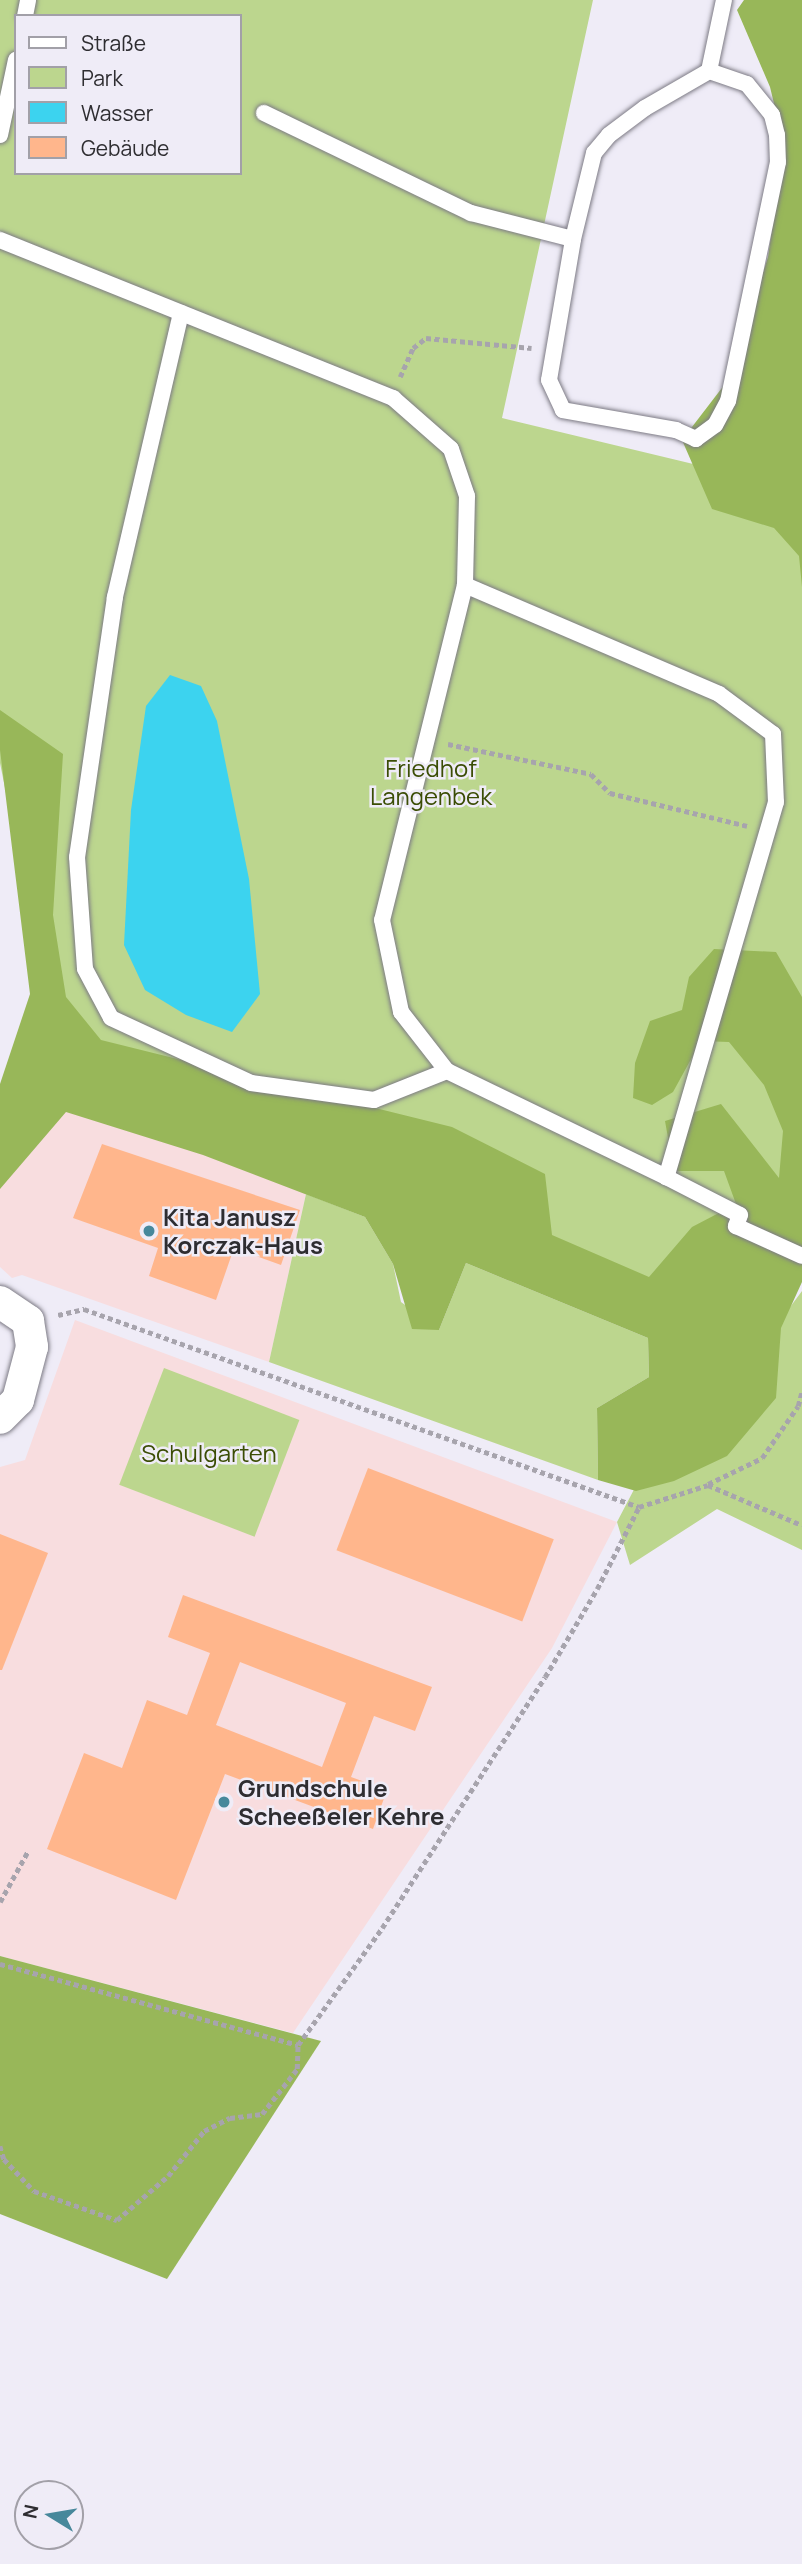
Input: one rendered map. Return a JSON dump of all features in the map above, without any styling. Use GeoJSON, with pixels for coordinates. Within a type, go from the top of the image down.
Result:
{"type":"FeatureCollection","features":[{"type":"Feature","properties":{"kind":"street"},"geometry":{"type":"LineString","coordinates":[[0,1303],[28,1321],[32,1347],[19,1400],[0,1418]]}},
{"type":"Feature","properties":{"kind":"lane"},"geometry":{"type":"LineString","coordinates":[[709,71],[723,0]]}},
{"type":"Feature","properties":{"kind":"lane"},"geometry":{"type":"LineString","coordinates":[[0,135],[14,69]]}},
{"type":"Feature","properties":{"kind":"lane"},"geometry":{"type":"LineString","coordinates":[[709,71],[734,77],[761,98],[777,135],[778,162],[734,384],[715,425],[696,439],[676,430],[564,410],[549,380],[573,239],[594,153],[609,135],[645,108],[709,71]]}},
{"type":"Feature","properties":{"kind":"lane"},"geometry":{"type":"LineString","coordinates":[[264,113],[471,213],[573,239]]}},
{"type":"Feature","properties":{"kind":"lane"},"geometry":{"type":"LineString","coordinates":[[0,240],[393,398],[451,449],[467,496],[465,585],[429,740],[382,920],[401,1012],[447,1071],[740,1215],[736,1226],[802,1256]]}},
{"type":"Feature","properties":{"kind":"lane"},"geometry":{"type":"LineString","coordinates":[[181,313],[115,597],[76,857],[85,969],[111,1018],[251,1083],[374,1100],[447,1071]]}},
{"type":"Feature","properties":{"kind":"lane"},"geometry":{"type":"LineString","coordinates":[[465,585],[719,694],[773,734],[776,802],[666,1177]]}},
{"type":"Feature","properties":{"kind":"path"},"geometry":{"type":"LineString","coordinates":[[393,398],[413,348],[426,338],[491,341],[554,352]]}},
{"type":"Feature","properties":{"kind":"path"},"geometry":{"type":"LineString","coordinates":[[429,740],[591,774],[610,793],[768,831]]}},
{"type":"Feature","properties":{"kind":"path"},"geometry":{"type":"LineString","coordinates":[[28,1321],[84,1309],[639,1507],[708,1485],[762,1458],[798,1406],[802,1391]]}},
{"type":"Feature","properties":{"kind":"path"},"geometry":{"type":"LineString","coordinates":[[708,1485],[802,1525]]}},
{"type":"Feature","properties":{"kind":"path"},"geometry":{"type":"LineString","coordinates":[[0,2146],[4,2158],[34,2191],[117,2220],[168,2176],[204,2131],[230,2118],[262,2114],[297,2068],[298,2045],[382,1928],[545,1677],[597,1589],[639,1507]]}},
{"type":"Feature","properties":{"kind":"path"},"geometry":{"type":"LineString","coordinates":[[0,1902],[28,1851]]}},
{"type":"Feature","properties":{"kind":"path"},"geometry":{"type":"LineString","coordinates":[[0,1964],[298,2045]]}},
{"type":"Feature","properties":{"kind":"shaded area","name":"Kita Janusz Korczak-Haus"},"geometry":{"type":"Polygon","coordinates":[[[37,1071],[311,1171],[269,1362],[22,1275],[12,1278],[0,1267],[0,1121],[37,1071]]]}},
{"type":"Feature","properties":{"kind":"shaded area","name":"Grundschule Scheeßeler Kehre"},"geometry":{"type":"Polygon","coordinates":[[[75,1320],[617,1522],[552,1648],[293,2033],[0,1956],[0,1467],[25,1460],[75,1320]]]}},
{"type":"Feature","properties":{"kind":"green space","name":"Friedhof Langenbek"},"geometry":{"type":"Polygon","coordinates":[[[0,0],[593,0],[502,418],[802,490],[802,1216],[759,1349],[802,1291],[802,1550],[717,1509],[630,1565],[617,1522],[640,1478],[757,1352],[58,1054],[0,763],[0,0]]]}},
{"type":"Feature","properties":{"kind":"green space"},"geometry":{"type":"Polygon","coordinates":[[[744,0],[802,0],[802,587],[799,556],[774,528],[712,509],[682,440],[728,380],[768,257],[784,145],[770,87],[737,10],[744,0]]]}},
{"type":"Feature","properties":{"kind":"green space"},"geometry":{"type":"Polygon","coordinates":[[[0,710],[63,754],[53,915],[66,997],[101,1040],[452,1127],[545,1174],[552,1235],[649,1277],[692,1227],[736,1204],[724,1171],[674,1171],[665,1121],[721,1104],[779,1178],[783,1131],[764,1085],[729,1042],[701,1041],[673,1092],[652,1105],[633,1098],[635,1063],[650,1021],[682,1010],[689,977],[714,949],[776,952],[802,997],[802,1282],[781,1328],[776,1398],[727,1456],[674,1481],[636,1491],[598,1480],[597,1408],[649,1377],[648,1338],[466,1263],[439,1330],[412,1329],[393,1264],[365,1217],[203,1155],[66,1112],[0,1189],[0,1084],[30,994],[0,750],[0,710]]]}},
{"type":"Feature","properties":{"kind":"green space"},"geometry":{"type":"Polygon","coordinates":[[[306,1194],[365,1217],[393,1264],[401,1302],[439,1330],[466,1263],[648,1338],[649,1377],[597,1408],[598,1480],[269,1362],[306,1194]]]}},
{"type":"Feature","properties":{"kind":"green space","name":"Schulgarten"},"geometry":{"type":"Polygon","coordinates":[[[164,1368],[299,1420],[255,1537],[119,1485],[164,1368]]]}},
{"type":"Feature","properties":{"kind":"green space"},"geometry":{"type":"Polygon","coordinates":[[[0,1956],[321,2041],[167,2279],[0,2214],[0,1956]]]}},
{"type":"Feature","properties":{"kind":"water"},"geometry":{"type":"Polygon","coordinates":[[[170,675],[201,686],[217,721],[249,879],[260,994],[232,1032],[186,1015],[145,990],[124,945],[131,810],[146,706],[170,675]]]}},
{"type":"Feature","properties":{"kind":"building"},"geometry":{"type":"Polygon","coordinates":[[[102,1144],[300,1210],[281,1265],[234,1248],[216,1300],[149,1276],[158,1248],[73,1218],[102,1144]]]}},
{"type":"Feature","properties":{"kind":"building"},"geometry":{"type":"Polygon","coordinates":[[[368,1468],[554,1539],[522,1621],[336,1550],[368,1468]]]}},
{"type":"Feature","properties":{"kind":"building"},"geometry":{"type":"Polygon","coordinates":[[[0,1534],[48,1553],[2,1670],[0,1670],[0,1534]]]}},
{"type":"Feature","properties":{"kind":"building"},"geometry":{"type":"Polygon","coordinates":[[[183,1595],[432,1687],[415,1731],[374,1716],[351,1777],[387,1790],[373,1829],[225,1774],[176,1900],[47,1849],[84,1753],[122,1768],[147,1700],[187,1715],[210,1653],[168,1637],[183,1595]],[[240,1662],[216,1725],[322,1767],[346,1703],[240,1662]]]}},
{"type":"Feature","properties":{"kind":"place","name":"Kita Janusz Korczak-Haus"},"geometry":{"type":"Point","coordinates":[149,1231]}},
{"type":"Feature","properties":{"kind":"place","name":"Grundschule Scheeßeler Kehre"},"geometry":{"type":"Point","coordinates":[224,1802]}}]}
